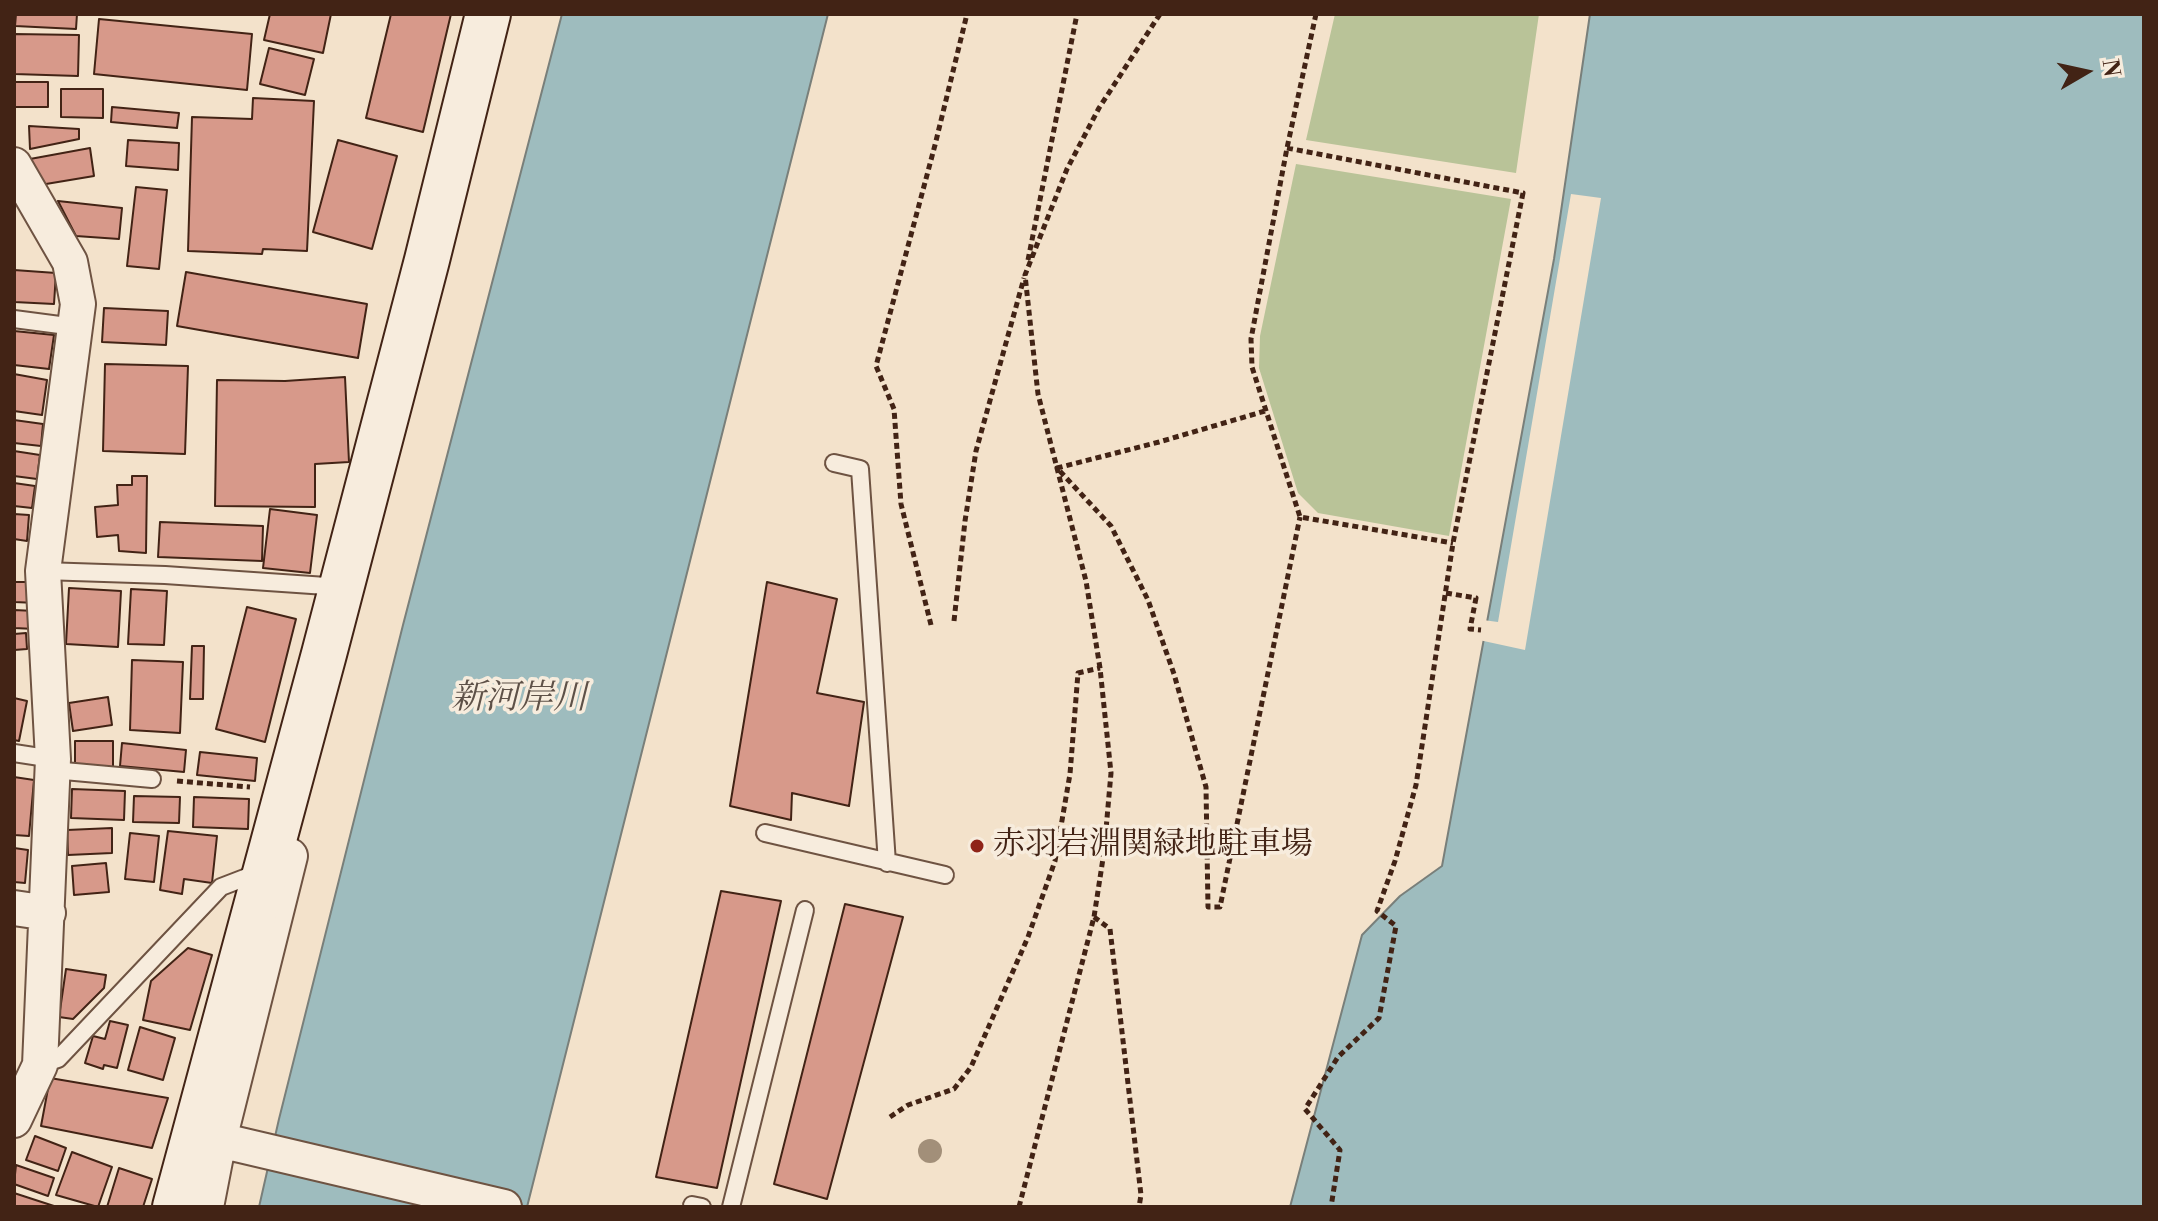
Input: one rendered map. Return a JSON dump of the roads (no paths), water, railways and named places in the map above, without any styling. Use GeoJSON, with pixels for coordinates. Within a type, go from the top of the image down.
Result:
{"type":"FeatureCollection","features":[{"type":"Feature","properties":{"kind":"street"},"geometry":{"type":"LineString","coordinates":[[175,1207],[324,654],[488,14]]}},
{"type":"Feature","properties":{"kind":"street"},"geometry":{"type":"LineString","coordinates":[[14,1120],[40,1065],[53,765],[28,567],[78,304],[70,262],[15,168]]}},
{"type":"Feature","properties":{"kind":"street"},"geometry":{"type":"LineString","coordinates":[[206,1207],[219,1140],[281,899],[303,791],[324,654]]}},
{"type":"Feature","properties":{"kind":"street"},"geometry":{"type":"LineString","coordinates":[[14,908],[48,913]]}},
{"type":"Feature","properties":{"kind":"street"},"geometry":{"type":"LineString","coordinates":[[219,1140],[504,1207]]}},
{"type":"Feature","properties":{"kind":"lane"},"geometry":{"type":"LineString","coordinates":[[14,319],[75,327]]}},
{"type":"Feature","properties":{"kind":"lane"},"geometry":{"type":"LineString","coordinates":[[834,463],[860,469],[887,863]]}},
{"type":"Feature","properties":{"kind":"lane"},"geometry":{"type":"LineString","coordinates":[[28,567],[341,587]]}},
{"type":"Feature","properties":{"kind":"lane"},"geometry":{"type":"LineString","coordinates":[[14,753],[53,765],[152,779]]}},
{"type":"Feature","properties":{"kind":"lane"},"geometry":{"type":"LineString","coordinates":[[765,833],[945,875]]}},
{"type":"Feature","properties":{"kind":"lane"},"geometry":{"type":"LineString","coordinates":[[40,1065],[58,1059],[221,887],[266,870]]}},
{"type":"Feature","properties":{"kind":"lane"},"geometry":{"type":"LineString","coordinates":[[731,1207],[805,910]]}},
{"type":"Feature","properties":{"kind":"water","name":"新河岸川"},"geometry":{"type":"Polygon","coordinates":[[[562,14],[828,14],[527,1207],[259,1207],[403,625],[562,14]]]}},
{"type":"Feature","properties":{"kind":"water"},"geometry":{"type":"Polygon","coordinates":[[[1590,14],[2144,14],[2144,1207],[1290,1207],[1362,935],[1400,896],[1442,866],[1554,259],[1590,14]]]}},
{"type":"Feature","properties":{"kind":"place","name":"赤羽岩淵関緑地駐車場"},"geometry":{"type":"Point","coordinates":[977,846]}}]}
